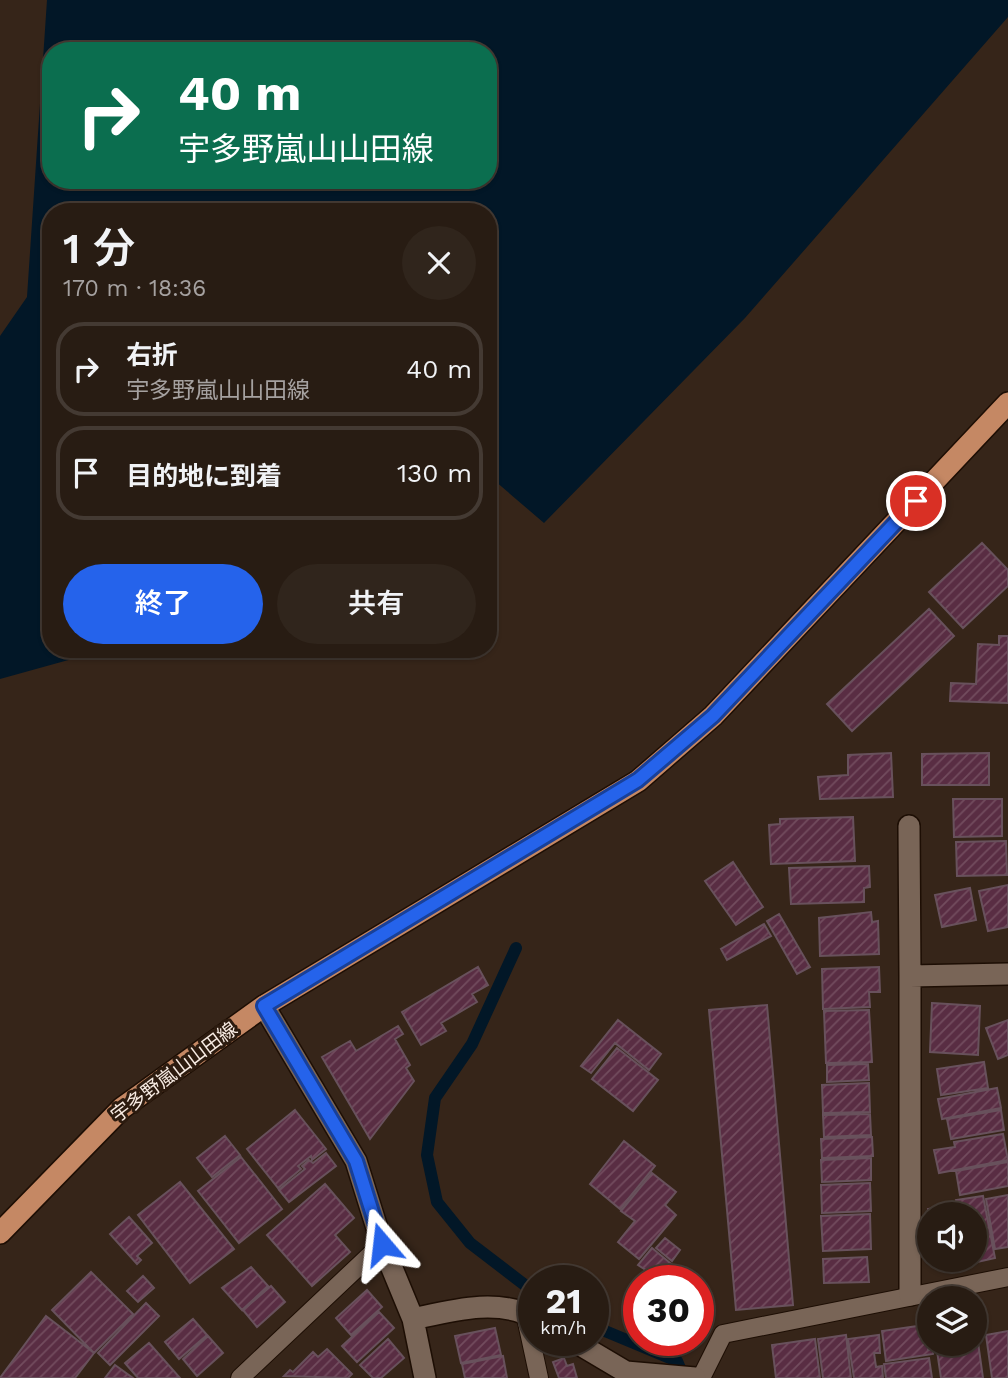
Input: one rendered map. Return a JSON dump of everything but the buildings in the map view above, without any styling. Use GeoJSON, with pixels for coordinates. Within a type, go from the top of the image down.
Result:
{"type":"FeatureCollection","features":[{"type":"Feature","properties":{"kind":"main road","name":"宇多野嵐山山田線"},"geometry":{"type":"LineString","coordinates":[[0,1233],[122,1108],[264,1006],[638,780],[713,716],[1008,402]]}},
{"type":"Feature","properties":{"kind":"street"},"geometry":{"type":"LineString","coordinates":[[909,826],[910,1295]]}},
{"type":"Feature","properties":{"kind":"street"},"geometry":{"type":"LineString","coordinates":[[910,976],[1008,974]]}},
{"type":"Feature","properties":{"kind":"street"},"geometry":{"type":"LineString","coordinates":[[264,1006],[356,1161],[382,1244],[413,1319],[425,1378]]}},
{"type":"Feature","properties":{"kind":"street"},"geometry":{"type":"LineString","coordinates":[[413,1319],[472,1307],[518,1313]]}},
{"type":"Feature","properties":{"kind":"street"},"geometry":{"type":"LineString","coordinates":[[599,1356],[626,1372],[695,1378]]}},
{"type":"Feature","properties":{"kind":"lane"},"geometry":{"type":"LineString","coordinates":[[240,1378],[382,1244]]}},
{"type":"Feature","properties":{"kind":"lane"},"geometry":{"type":"LineString","coordinates":[[701,1378],[723,1334],[1008,1277]]}},
{"type":"Feature","properties":{"kind":"lane"},"geometry":{"type":"LineString","coordinates":[[536,1356],[539,1378]]}},
{"type":"Feature","properties":{"kind":"water"},"geometry":{"type":"Polygon","coordinates":[[[47,0],[1008,0],[1008,17],[745,318],[544,523],[497,483],[497,203],[42,203],[42,658],[76,658],[0,679],[0,336],[27,297],[42,74],[42,189],[497,189],[497,42],[44,42],[47,0]]]}},
{"type":"Feature","properties":{"kind":"waterway"},"geometry":{"type":"LineString","coordinates":[[516,948],[472,1044],[435,1098],[427,1155],[437,1202],[470,1243],[518,1280]]}},
{"type":"Feature","properties":{"kind":"waterway"},"geometry":{"type":"LineString","coordinates":[[609,1333],[677,1361],[684,1378]]}},
{"type":"Feature","properties":{"kind":"route"},"geometry":{"type":"LineString","coordinates":[[382,1244],[356,1161],[264,1006],[638,780],[713,716],[916,501]]}}]}
